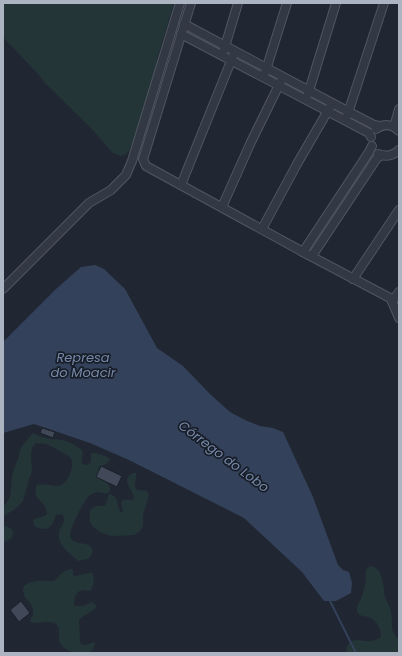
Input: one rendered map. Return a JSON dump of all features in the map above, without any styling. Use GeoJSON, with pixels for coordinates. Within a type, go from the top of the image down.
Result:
{"type":"FeatureCollection","features":[{"type":"Feature","properties":{"kind":"street"},"geometry":{"type":"LineString","coordinates":[[3,289],[89,203],[111,190],[126,175],[132,161],[180,3]]}},
{"type":"Feature","properties":{"kind":"street"},"geometry":{"type":"LineString","coordinates":[[191,3],[143,159],[146,166],[390,298],[399,318]]}},
{"type":"Feature","properties":{"kind":"street"},"geometry":{"type":"LineString","coordinates":[[222,56],[238,3]]}},
{"type":"Feature","properties":{"kind":"street"},"geometry":{"type":"LineString","coordinates":[[264,78],[287,3]]}},
{"type":"Feature","properties":{"kind":"street"},"geometry":{"type":"LineString","coordinates":[[306,100],[336,3]]}},
{"type":"Feature","properties":{"kind":"street"},"geometry":{"type":"LineString","coordinates":[[346,120],[384,3]]}},
{"type":"Feature","properties":{"kind":"street"},"geometry":{"type":"LineString","coordinates":[[184,24],[374,125],[388,125],[397,127],[399,109]]}},
{"type":"Feature","properties":{"kind":"street"},"geometry":{"type":"LineString","coordinates":[[181,34],[346,120],[369,133],[371,137]]}},
{"type":"Feature","properties":{"kind":"street"},"geometry":{"type":"LineString","coordinates":[[181,185],[234,51]]}},
{"type":"Feature","properties":{"kind":"street"},"geometry":{"type":"LineString","coordinates":[[222,207],[251,142],[283,77]]}},
{"type":"Feature","properties":{"kind":"street"},"geometry":{"type":"LineString","coordinates":[[262,229],[332,103]]}},
{"type":"Feature","properties":{"kind":"street"},"geometry":{"type":"LineString","coordinates":[[380,126],[373,132],[371,137],[372,146],[376,152],[382,155],[397,155]]}},
{"type":"Feature","properties":{"kind":"street"},"geometry":{"type":"LineString","coordinates":[[303,252],[372,146]]}},
{"type":"Feature","properties":{"kind":"street"},"geometry":{"type":"LineString","coordinates":[[312,256],[377,158],[382,155]]}},
{"type":"Feature","properties":{"kind":"street"},"geometry":{"type":"LineString","coordinates":[[354,279],[399,210]]}},
{"type":"Feature","properties":{"kind":"street"},"geometry":{"type":"LineString","coordinates":[[392,302],[399,292]]}},
{"type":"Feature","properties":{"kind":"shaded area"},"geometry":{"type":"Polygon","coordinates":[[[3,3],[174,3],[136,134],[129,151],[126,154],[121,156],[113,153],[90,127],[44,82],[3,37],[3,3]]]}},
{"type":"Feature","properties":{"kind":"shaded area"},"geometry":{"type":"Polygon","coordinates":[[[33,433],[49,439],[63,440],[71,443],[82,450],[82,464],[87,465],[91,462],[92,453],[100,454],[109,458],[110,460],[106,464],[99,467],[98,471],[101,478],[110,487],[109,492],[96,492],[89,496],[81,508],[70,535],[71,539],[75,542],[91,547],[91,556],[87,559],[78,561],[60,542],[59,532],[64,521],[63,515],[56,515],[52,525],[46,529],[39,529],[34,525],[33,520],[47,514],[46,509],[37,498],[35,490],[37,485],[61,485],[68,478],[72,467],[72,460],[69,456],[47,444],[36,443],[32,447],[32,472],[23,501],[14,510],[3,516],[3,506],[10,497],[12,476],[19,453],[22,446],[33,433]]]}},
{"type":"Feature","properties":{"kind":"shaded area"},"geometry":{"type":"Polygon","coordinates":[[[133,473],[136,473],[135,484],[137,490],[147,491],[149,495],[143,515],[143,526],[140,531],[134,535],[112,536],[102,533],[93,527],[90,522],[91,509],[96,506],[105,506],[109,494],[115,497],[121,513],[123,511],[121,502],[123,500],[134,499],[127,481],[128,477],[133,473]]]}},
{"type":"Feature","properties":{"kind":"shaded area"},"geometry":{"type":"Polygon","coordinates":[[[3,526],[12,530],[13,535],[11,538],[3,542],[3,526]]]}},
{"type":"Feature","properties":{"kind":"shaded area"},"geometry":{"type":"Polygon","coordinates":[[[370,566],[375,567],[378,570],[382,578],[385,597],[392,616],[393,632],[397,638],[399,638],[399,653],[346,653],[348,645],[353,641],[372,641],[381,637],[376,622],[372,618],[361,616],[357,612],[357,607],[366,581],[366,570],[370,566]]]}},
{"type":"Feature","properties":{"kind":"shaded area"},"geometry":{"type":"Polygon","coordinates":[[[71,569],[73,570],[73,575],[75,576],[92,573],[94,578],[90,591],[83,590],[78,592],[74,601],[75,606],[83,606],[92,602],[96,605],[94,609],[79,620],[80,643],[86,645],[94,642],[95,644],[92,651],[88,653],[81,654],[65,649],[59,641],[58,627],[55,623],[31,622],[30,620],[33,616],[32,606],[25,597],[23,590],[24,586],[31,582],[54,581],[62,573],[71,569]]]}},
{"type":"Feature","properties":{"kind":"water","name":"Represa do Moacir"},"geometry":{"type":"Polygon","coordinates":[[[95,265],[104,269],[125,289],[157,348],[183,366],[230,412],[260,426],[273,428],[283,432],[313,497],[338,565],[343,570],[349,572],[352,583],[351,593],[336,601],[324,601],[302,572],[244,518],[129,460],[90,443],[34,424],[3,433],[3,342],[56,289],[81,267],[95,265]]]}},
{"type":"Feature","properties":{"kind":"building"},"geometry":{"type":"Polygon","coordinates":[[[42,428],[55,432],[53,438],[40,433],[42,428]]]}},
{"type":"Feature","properties":{"kind":"building"},"geometry":{"type":"Polygon","coordinates":[[[101,466],[122,476],[117,487],[96,477],[101,466]]]}},
{"type":"Feature","properties":{"kind":"building"},"geometry":{"type":"Polygon","coordinates":[[[21,601],[30,613],[19,622],[10,610],[21,601]]]}},
{"type":"Feature","properties":{"kind":"waterway","name":"Córrego do Lobo"},"geometry":{"type":"LineString","coordinates":[[329,599],[356,653]]}}]}
